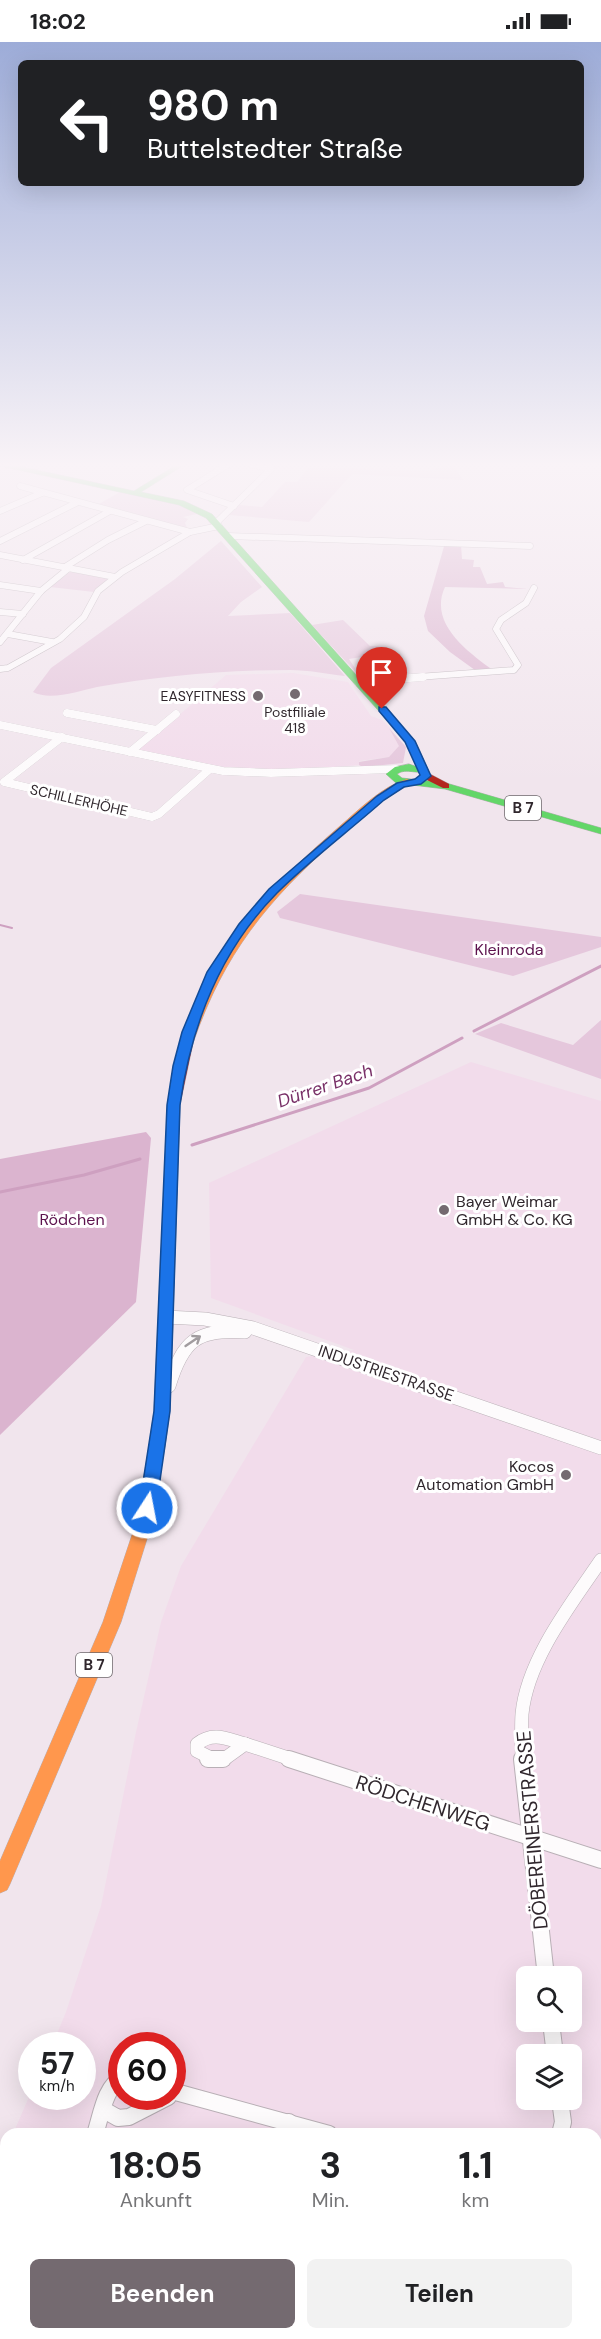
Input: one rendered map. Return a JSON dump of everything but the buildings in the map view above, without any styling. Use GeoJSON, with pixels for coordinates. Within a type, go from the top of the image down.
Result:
{"type":"FeatureCollection","features":[{"type":"Feature","properties":{"kind":"main road"},"geometry":{"type":"LineString","coordinates":[[258,569],[410,741],[415,752],[407,775]]}},
{"type":"Feature","properties":{"kind":"main road","name":"B 7"},"geometry":{"type":"LineString","coordinates":[[0,1884],[92,1671],[126,1585],[151,1492],[162,1411],[174,1105],[180,1066],[201,999],[213,972],[257,909],[297,869],[407,775],[601,831]]}},
{"type":"Feature","properties":{"kind":"street"},"geometry":{"type":"LineString","coordinates":[[0,642],[41,591],[66,569]]}},
{"type":"Feature","properties":{"kind":"street"},"geometry":{"type":"LineString","coordinates":[[73,569],[115,577]]}},
{"type":"Feature","properties":{"kind":"street"},"geometry":{"type":"LineString","coordinates":[[8,634],[52,642],[58,641],[87,612],[95,595],[115,577],[128,569]]}},
{"type":"Feature","properties":{"kind":"street"},"geometry":{"type":"LineString","coordinates":[[0,585],[41,591]]}},
{"type":"Feature","properties":{"kind":"street"},"geometry":{"type":"LineString","coordinates":[[358,682],[514,670],[518,665],[496,629],[501,620],[526,603],[534,588]]}},
{"type":"Feature","properties":{"kind":"street"},"geometry":{"type":"LineString","coordinates":[[0,612],[24,615]]}},
{"type":"Feature","properties":{"kind":"street"},"geometry":{"type":"LineString","coordinates":[[0,669],[8,668],[52,642]]}},
{"type":"Feature","properties":{"kind":"street"},"geometry":{"type":"LineString","coordinates":[[67,712],[157,729]]}},
{"type":"Feature","properties":{"kind":"street"},"geometry":{"type":"LineString","coordinates":[[130,752],[176,714]]}},
{"type":"Feature","properties":{"kind":"street"},"geometry":{"type":"LineString","coordinates":[[0,725],[210,769],[260,773],[354,770],[407,775]]}},
{"type":"Feature","properties":{"kind":"street","name":"SCHILLERHÖHE"},"geometry":{"type":"LineString","coordinates":[[62,737],[4,782],[152,817],[159,814],[210,769]]}},
{"type":"Feature","properties":{"kind":"street","name":"INDUSTRIESTRASSE"},"geometry":{"type":"LineString","coordinates":[[166,1317],[221,1321],[272,1334],[601,1448]]}},
{"type":"Feature","properties":{"kind":"street"},"geometry":{"type":"LineString","coordinates":[[162,1411],[179,1354],[194,1340],[210,1333],[232,1331],[272,1334]]}},
{"type":"Feature","properties":{"kind":"street","name":"DÖBEREINERSTRASSE"},"geometry":{"type":"LineString","coordinates":[[545,1966],[522,1763],[522,1713],[534,1667],[574,1599],[601,1560]]}},
{"type":"Feature","properties":{"kind":"street","name":"RÖDCHENWEG"},"geometry":{"type":"LineString","coordinates":[[245,1744],[601,1860]]}},
{"type":"Feature","properties":{"kind":"street"},"geometry":{"type":"LineString","coordinates":[[97,2128],[108,2091]]}},
{"type":"Feature","properties":{"kind":"street"},"geometry":{"type":"LineString","coordinates":[[186,2097],[287,2128]]}},
{"type":"Feature","properties":{"kind":"street"},"geometry":{"type":"LineString","coordinates":[[104,2110],[118,2118],[129,2116],[140,2110]]}},
{"type":"Feature","properties":{"kind":"street"},"geometry":{"type":"LineString","coordinates":[[561,2110],[562,2128]]}},
{"type":"Feature","properties":{"kind":"shaded area"},"geometry":{"type":"Polygon","coordinates":[[[293,673],[348,682],[371,716],[382,720],[390,728],[400,746],[389,757],[359,761],[359,765],[282,771],[227,769],[138,750],[226,675],[293,673]]]}},
{"type":"Feature","properties":{"kind":"shaded area"},"geometry":{"type":"Polygon","coordinates":[[[471,1062],[601,1101],[601,2128],[16,2128],[23,2110],[96,2110],[96,2032],[58,2032],[101,1906],[161,1622],[181,1566],[306,1357],[354,1350],[211,1298],[209,1183],[471,1062]]]}},
{"type":"Feature","properties":{"kind":"green space"},"geometry":{"type":"Polygon","coordinates":[[[187,569],[246,569],[262,587],[241,602],[228,616],[290,613],[345,676],[297,670],[242,671],[145,680],[48,696],[33,692],[51,668],[187,569]]]}},
{"type":"Feature","properties":{"kind":"green space"},"geometry":{"type":"Polygon","coordinates":[[[437,569],[481,569],[487,584],[503,582],[505,587],[528,589],[445,587],[441,600],[446,624],[462,645],[493,670],[479,673],[450,652],[428,631],[424,616],[437,569]]]}},
{"type":"Feature","properties":{"kind":"green space"},"geometry":{"type":"Polygon","coordinates":[[[70,572],[109,578],[94,592],[50,587],[70,572]]]}},
{"type":"Feature","properties":{"kind":"green space"},"geometry":{"type":"Polygon","coordinates":[[[343,620],[370,646],[386,647],[392,652],[349,659],[362,679],[312,625],[343,620]]]}},
{"type":"Feature","properties":{"kind":"green space"},"geometry":{"type":"Polygon","coordinates":[[[389,728],[406,747],[403,763],[363,767],[359,765],[359,762],[389,757],[399,746],[389,728]]]}},
{"type":"Feature","properties":{"kind":"green space","name":"Kleinroda"},"geometry":{"type":"Polygon","coordinates":[[[300,894],[601,937],[601,947],[513,976],[280,918],[277,912],[300,894]]]}},
{"type":"Feature","properties":{"kind":"green space"},"geometry":{"type":"Polygon","coordinates":[[[601,1020],[601,1079],[475,1034],[501,1023],[573,1045],[601,1020]]]}},
{"type":"Feature","properties":{"kind":"green space","name":"Rödchen"},"geometry":{"type":"Polygon","coordinates":[[[146,1132],[151,1138],[136,1302],[0,1435],[0,1159],[146,1132]]]}},
{"type":"Feature","properties":{"kind":"waterway"},"geometry":{"type":"LineString","coordinates":[[0,925],[12,928]]}},
{"type":"Feature","properties":{"kind":"waterway","name":"Dürrer Bach"},"geometry":{"type":"LineString","coordinates":[[474,1031],[601,966]]}},
{"type":"Feature","properties":{"kind":"waterway","name":"Dürrer Bach"},"geometry":{"type":"LineString","coordinates":[[192,1145],[369,1088],[462,1038]]}},
{"type":"Feature","properties":{"kind":"waterway","name":"Dürrer Bach"},"geometry":{"type":"LineString","coordinates":[[0,1192],[84,1175],[140,1159]]}},
{"type":"Feature","properties":{"kind":"traffic: fast"},"geometry":{"type":"LineString","coordinates":[[257,569],[388,716]]}},
{"type":"Feature","properties":{"kind":"traffic: fast"},"geometry":{"type":"LineString","coordinates":[[421,770],[405,767],[391,774],[399,781],[446,786],[601,831]]}},
{"type":"Feature","properties":{"kind":"traffic: slow"},"geometry":{"type":"LineString","coordinates":[[187,1043],[198,1010],[212,980],[246,927],[266,903],[312,856],[362,812],[407,782]]}},
{"type":"Feature","properties":{"kind":"traffic: slow"},"geometry":{"type":"LineString","coordinates":[[0,1884],[112,1622],[144,1523],[157,1446]]}},
{"type":"Feature","properties":{"kind":"traffic: jam"},"geometry":{"type":"LineString","coordinates":[[388,716],[410,741],[426,776],[446,786]]}},
{"type":"Feature","properties":{"kind":"traffic: jam"},"geometry":{"type":"LineString","coordinates":[[157,1446],[162,1411],[174,1105],[187,1043]]}},
{"type":"Feature","properties":{"kind":"place","name":"Postfiliale 418"},"geometry":{"type":"Point","coordinates":[295,694]}},
{"type":"Feature","properties":{"kind":"place","name":"EASYFITNESS"},"geometry":{"type":"Point","coordinates":[258,696]}},
{"type":"Feature","properties":{"kind":"place","name":"Bayer Weimar GmbH & Co. KG"},"geometry":{"type":"Point","coordinates":[444,1210]}},
{"type":"Feature","properties":{"kind":"place","name":"Kocos Automation GmbH"},"geometry":{"type":"Point","coordinates":[566,1475]}},
{"type":"Feature","properties":{"kind":"route"},"geometry":{"type":"LineString","coordinates":[[147,1508],[162,1411],[174,1105],[188,1032],[213,972],[243,927],[273,891],[331,838],[380,798],[400,785],[418,782],[426,776],[421,770],[410,741],[382,709]]}}]}
